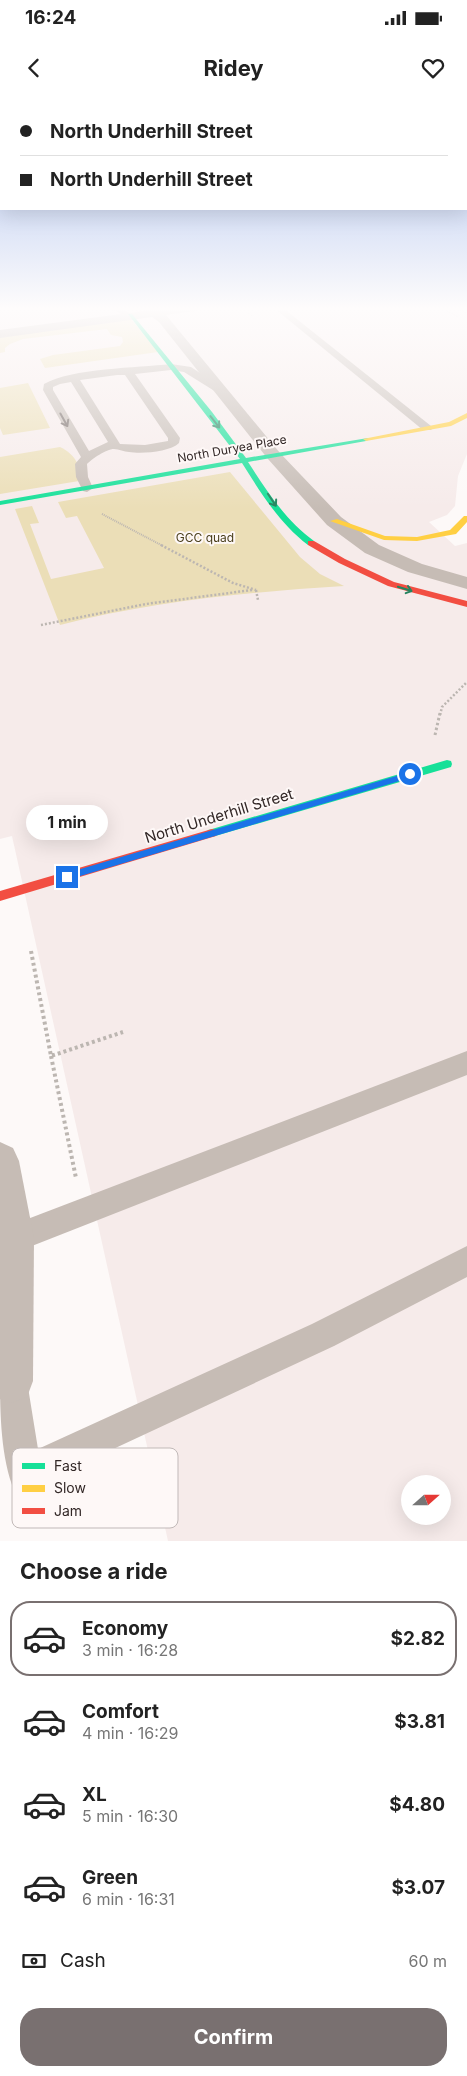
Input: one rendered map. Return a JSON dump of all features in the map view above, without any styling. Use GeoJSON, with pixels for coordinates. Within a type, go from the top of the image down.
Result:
{"type":"FeatureCollection","features":[{"type":"Feature","properties":{"kind":"street"},"geometry":{"type":"LineString","coordinates":[[177,375],[244,461],[283,516],[305,539],[342,561],[391,584],[467,604]]}},
{"type":"Feature","properties":{"kind":"street"},"geometry":{"type":"LineString","coordinates":[[210,375],[274,456],[334,521],[372,550],[415,568],[467,583]]}},
{"type":"Feature","properties":{"kind":"street","name":"North Duryea Place"},"geometry":{"type":"LineString","coordinates":[[0,503],[451,424],[467,415]]}},
{"type":"Feature","properties":{"kind":"street"},"geometry":{"type":"LineString","coordinates":[[334,521],[384,538],[417,539],[453,532],[467,518]]}},
{"type":"Feature","properties":{"kind":"street","name":"North Underhill Street"},"geometry":{"type":"LineString","coordinates":[[0,896],[447,764]]}},
{"type":"Feature","properties":{"kind":"street"},"geometry":{"type":"LineString","coordinates":[[0,1161],[14,1238],[11,1381]]}},
{"type":"Feature","properties":{"kind":"lane"},"geometry":{"type":"LineString","coordinates":[[86,457],[48,390],[48,386],[52,383],[74,378],[99,375]]}},
{"type":"Feature","properties":{"kind":"lane"},"geometry":{"type":"LineString","coordinates":[[74,378],[116,446],[130,449],[173,443],[174,438],[130,375]]}},
{"type":"Feature","properties":{"kind":"lane"},"geometry":{"type":"LineString","coordinates":[[197,375],[225,393]]}},
{"type":"Feature","properties":{"kind":"lane"},"geometry":{"type":"LineString","coordinates":[[361,375],[427,428]]}},
{"type":"Feature","properties":{"kind":"lane"},"geometry":{"type":"LineString","coordinates":[[87,488],[82,477],[81,464],[86,457],[114,443]]}},
{"type":"Feature","properties":{"kind":"lane"},"geometry":{"type":"LineString","coordinates":[[14,1238],[467,1063]]}},
{"type":"Feature","properties":{"kind":"lane"},"geometry":{"type":"LineString","coordinates":[[80,1448],[323,1335],[467,1261]]}},
{"type":"Feature","properties":{"kind":"lane"},"geometry":{"type":"LineString","coordinates":[[11,1381],[20,1448]]}},
{"type":"Feature","properties":{"kind":"path"},"geometry":{"type":"LineString","coordinates":[[101,514],[233,583],[256,590]]}},
{"type":"Feature","properties":{"kind":"path"},"geometry":{"type":"LineString","coordinates":[[256,590],[258,600]]}},
{"type":"Feature","properties":{"kind":"path"},"geometry":{"type":"LineString","coordinates":[[41,625],[100,611],[167,600],[256,590]]}},
{"type":"Feature","properties":{"kind":"path"},"geometry":{"type":"LineString","coordinates":[[447,764],[434,742],[442,707],[467,682]]}},
{"type":"Feature","properties":{"kind":"path"},"geometry":{"type":"LineString","coordinates":[[31,951],[83,1212]]}},
{"type":"Feature","properties":{"kind":"path"},"geometry":{"type":"LineString","coordinates":[[51,1056],[123,1032]]}},
{"type":"Feature","properties":{"kind":"shaded area"},"geometry":{"type":"Polygon","coordinates":[[[0,375],[467,375],[467,454],[458,476],[455,506],[447,515],[429,522],[455,546],[467,543],[467,1541],[168,1541],[165,1528],[178,1528],[178,1448],[147,1448],[12,836],[0,839],[0,375]]]}},
{"type":"Feature","properties":{"kind":"green space"},"geometry":{"type":"Polygon","coordinates":[[[28,383],[50,428],[3,435],[0,428],[0,388],[28,383]]]}},
{"type":"Feature","properties":{"kind":"green space"},"geometry":{"type":"Polygon","coordinates":[[[60,447],[76,461],[80,475],[79,481],[0,494],[0,457],[60,447]]]}},
{"type":"Feature","properties":{"kind":"green space","name":"GCC quad"},"geometry":{"type":"Polygon","coordinates":[[[230,472],[300,557],[320,574],[344,586],[201,599],[130,610],[60,625],[15,509],[32,506],[39,523],[30,524],[51,579],[104,568],[77,516],[66,518],[58,502],[230,472]]]}},
{"type":"Feature","properties":{"kind":"traffic: fast"},"geometry":{"type":"LineString","coordinates":[[179,375],[235,447],[279,512],[300,535],[311,543]]}},
{"type":"Feature","properties":{"kind":"traffic: fast"},"geometry":{"type":"LineString","coordinates":[[0,503],[366,439]]}},
{"type":"Feature","properties":{"kind":"traffic: fast"},"geometry":{"type":"LineString","coordinates":[[212,833],[447,764]]}},
{"type":"Feature","properties":{"kind":"traffic: slow"},"geometry":{"type":"LineString","coordinates":[[366,439],[451,424],[467,415]]}},
{"type":"Feature","properties":{"kind":"traffic: slow"},"geometry":{"type":"LineString","coordinates":[[334,521],[384,538],[417,539],[453,532],[467,518]]}},
{"type":"Feature","properties":{"kind":"traffic: jam"},"geometry":{"type":"LineString","coordinates":[[311,543],[342,561],[391,584],[467,604]]}},
{"type":"Feature","properties":{"kind":"traffic: jam"},"geometry":{"type":"LineString","coordinates":[[0,896],[212,833]]}},
{"type":"Feature","properties":{"kind":"route"},"geometry":{"type":"LineString","coordinates":[[67,877],[410,774]]}}]}
